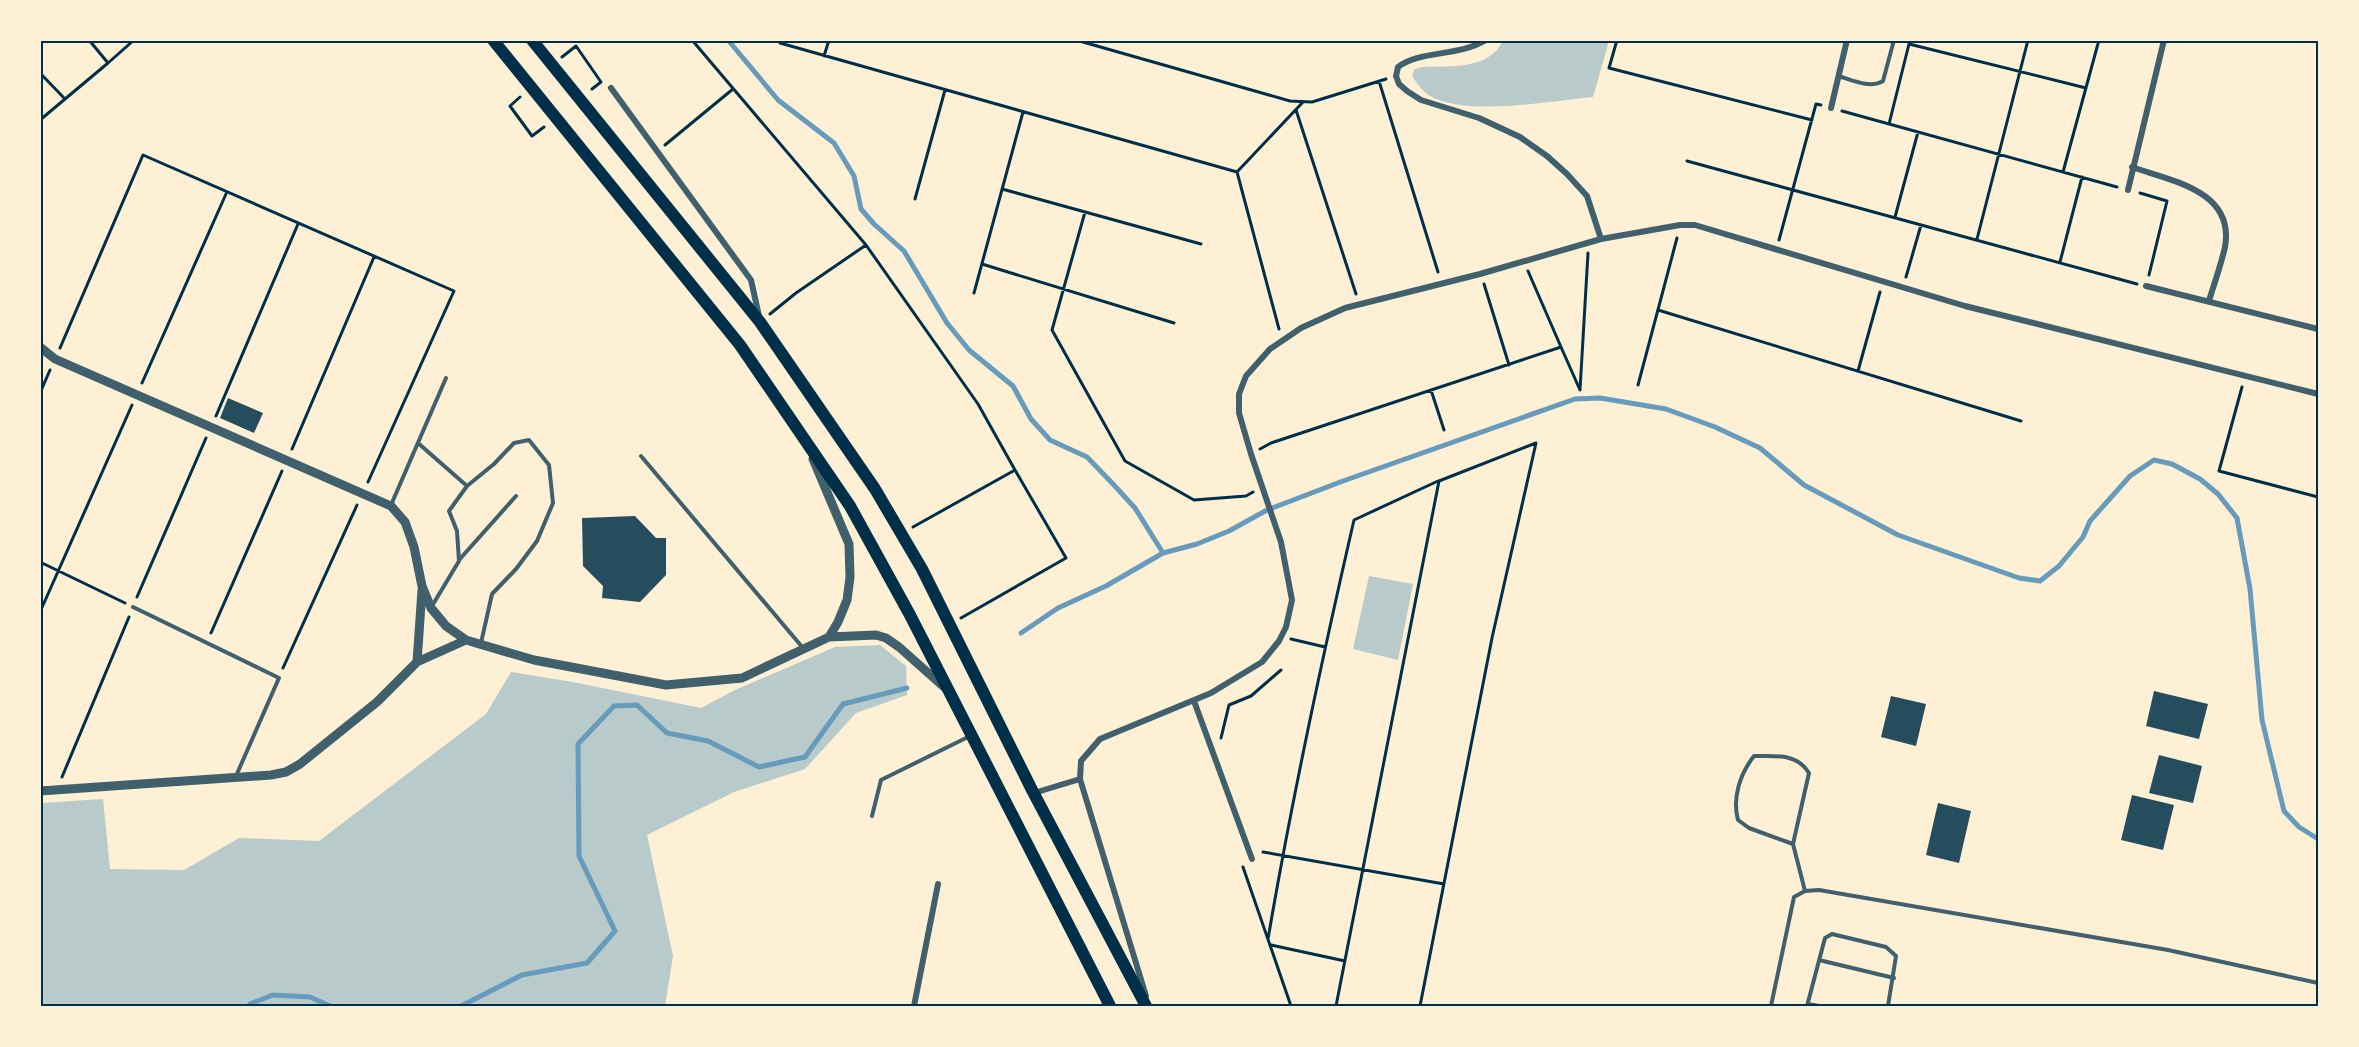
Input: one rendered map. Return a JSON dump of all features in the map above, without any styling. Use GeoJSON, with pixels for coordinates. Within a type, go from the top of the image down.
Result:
{"type":"FeatureCollection","features":[{"type":"Feature","properties":{"kind":"highway"},"geometry":{"type":"LineString","coordinates":[[493,40],[740,345],[850,506],[910,615],[1110,1006]]}},
{"type":"Feature","properties":{"kind":"highway"},"geometry":{"type":"LineString","coordinates":[[532,40],[760,322],[875,489],[950,625],[1034,794],[1148,1006]]}},
{"type":"Feature","properties":{"kind":"street"},"geometry":{"type":"LineString","coordinates":[[1486,40],[1472,49],[1407,60],[1398,68],[1396,76],[1399,84],[1407,92],[1421,99],[1479,118],[1520,137],[1547,156],[1587,196],[1601,239]]}},
{"type":"Feature","properties":{"kind":"street"},"geometry":{"type":"LineString","coordinates":[[1831,108],[1847,40]]}},
{"type":"Feature","properties":{"kind":"street"},"geometry":{"type":"LineString","coordinates":[[2128,190],[2164,40]]}},
{"type":"Feature","properties":{"kind":"street"},"geometry":{"type":"LineString","coordinates":[[611,88],[751,280],[760,322]]}},
{"type":"Feature","properties":{"kind":"street"},"geometry":{"type":"LineString","coordinates":[[2132,168],[2200,192],[2212,201],[2220,213],[2225,227],[2225,246],[2209,302]]}},
{"type":"Feature","properties":{"kind":"street"},"geometry":{"type":"LineString","coordinates":[[1148,1006],[1080,778],[1081,761],[1100,739],[1211,693],[1262,662],[1286,627],[1292,600],[1281,542],[1239,413],[1239,394],[1246,376],[1270,349],[1301,328],[1345,308],[1480,274],[1601,239],[1680,225],[1695,225],[1965,306],[2319,394]]}},
{"type":"Feature","properties":{"kind":"street"},"geometry":{"type":"LineString","coordinates":[[2146,286],[2319,329]]}},
{"type":"Feature","properties":{"kind":"street"},"geometry":{"type":"LineString","coordinates":[[40,347],[55,359],[391,506],[405,522],[414,547],[422,586],[431,608],[446,626],[466,640],[577,669],[666,685],[742,678],[829,637],[865,635],[886,638],[899,646],[946,688]]}},
{"type":"Feature","properties":{"kind":"street"},"geometry":{"type":"LineString","coordinates":[[805,439],[849,544],[850,577],[847,600],[829,637]]}},
{"type":"Feature","properties":{"kind":"street"},"geometry":{"type":"LineString","coordinates":[[417,662],[422,586]]}},
{"type":"Feature","properties":{"kind":"street"},"geometry":{"type":"LineString","coordinates":[[40,791],[279,774],[300,764],[377,702],[417,662],[466,640]]}},
{"type":"Feature","properties":{"kind":"street"},"geometry":{"type":"LineString","coordinates":[[1194,701],[1252,859]]}},
{"type":"Feature","properties":{"kind":"street"},"geometry":{"type":"LineString","coordinates":[[1034,794],[1080,778]]}},
{"type":"Feature","properties":{"kind":"street"},"geometry":{"type":"LineString","coordinates":[[914,1006],[938,884]]}},
{"type":"Feature","properties":{"kind":"lane"},"geometry":{"type":"LineString","coordinates":[[1838,76],[1868,84],[1883,81],[1894,40]]}},
{"type":"Feature","properties":{"kind":"lane"},"geometry":{"type":"LineString","coordinates":[[391,506],[446,378]]}},
{"type":"Feature","properties":{"kind":"lane"},"geometry":{"type":"LineString","coordinates":[[459,561],[457,531],[449,511],[467,486],[494,464],[514,443],[529,440],[549,465],[553,502],[537,541],[516,569],[492,594],[481,644]]}},
{"type":"Feature","properties":{"kind":"lane"},"geometry":{"type":"LineString","coordinates":[[418,443],[467,486]]}},
{"type":"Feature","properties":{"kind":"lane"},"geometry":{"type":"LineString","coordinates":[[641,456],[804,649]]}},
{"type":"Feature","properties":{"kind":"lane"},"geometry":{"type":"LineString","coordinates":[[431,608],[459,561],[516,496]]}},
{"type":"Feature","properties":{"kind":"lane"},"geometry":{"type":"LineString","coordinates":[[133,607],[279,678],[236,777]]}},
{"type":"Feature","properties":{"kind":"lane"},"geometry":{"type":"LineString","coordinates":[[872,816],[881,780],[971,736]]}},
{"type":"Feature","properties":{"kind":"lane"},"geometry":{"type":"LineString","coordinates":[[1793,844],[1749,828],[1737,820],[1734,807],[1738,788],[1744,768],[1754,756],[1785,756],[1803,762],[1809,773],[1793,844],[1805,891]]}},
{"type":"Feature","properties":{"kind":"lane"},"geometry":{"type":"LineString","coordinates":[[1771,1006],[1794,897],[1805,891],[1819,890],[2168,950],[2319,983]]}},
{"type":"Feature","properties":{"kind":"lane"},"geometry":{"type":"LineString","coordinates":[[1819,1006],[1808,1005],[1825,938],[1832,934],[1886,947],[1896,956],[1894,978],[1887,1006]]}},
{"type":"Feature","properties":{"kind":"lane"},"geometry":{"type":"LineString","coordinates":[[1819,960],[1894,978]]}},
{"type":"Feature","properties":{"kind":"path"},"geometry":{"type":"LineString","coordinates":[[89,40],[108,63]]}},
{"type":"Feature","properties":{"kind":"path"},"geometry":{"type":"LineString","coordinates":[[40,120],[134,40]]}},
{"type":"Feature","properties":{"kind":"path"},"geometry":{"type":"LineString","coordinates":[[692,40],[866,245],[978,404],[1066,558],[950,625]]}},
{"type":"Feature","properties":{"kind":"path"},"geometry":{"type":"LineString","coordinates":[[824,56],[829,40]]}},
{"type":"Feature","properties":{"kind":"path"},"geometry":{"type":"LineString","coordinates":[[1076,40],[1290,101],[1312,102],[1396,76]]}},
{"type":"Feature","properties":{"kind":"path"},"geometry":{"type":"LineString","coordinates":[[1617,40],[1610,68],[1812,120]]}},
{"type":"Feature","properties":{"kind":"path"},"geometry":{"type":"LineString","coordinates":[[1977,240],[2028,40]]}},
{"type":"Feature","properties":{"kind":"path"},"geometry":{"type":"LineString","coordinates":[[2062,172],[2099,40]]}},
{"type":"Feature","properties":{"kind":"path"},"geometry":{"type":"LineString","coordinates":[[1889,124],[1910,42],[2086,88]]}},
{"type":"Feature","properties":{"kind":"path"},"geometry":{"type":"LineString","coordinates":[[780,43],[1237,172]]}},
{"type":"Feature","properties":{"kind":"path"},"geometry":{"type":"LineString","coordinates":[[576,46],[601,82]]}},
{"type":"Feature","properties":{"kind":"path"},"geometry":{"type":"LineString","coordinates":[[40,74],[65,99]]}},
{"type":"Feature","properties":{"kind":"path"},"geometry":{"type":"LineString","coordinates":[[1379,81],[1442,282]]}},
{"type":"Feature","properties":{"kind":"path"},"geometry":{"type":"LineString","coordinates":[[658,152],[733,89]]}},
{"type":"Feature","properties":{"kind":"path"},"geometry":{"type":"LineString","coordinates":[[915,199],[945,90]]}},
{"type":"Feature","properties":{"kind":"path"},"geometry":{"type":"LineString","coordinates":[[1237,172],[1303,102]]}},
{"type":"Feature","properties":{"kind":"path"},"geometry":{"type":"LineString","coordinates":[[1687,161],[1793,190],[1894,217],[1921,225],[2060,262],[2146,286],[2167,201],[1816,104],[1812,120],[1793,190],[1777,249]]}},
{"type":"Feature","properties":{"kind":"path"},"geometry":{"type":"LineString","coordinates":[[510,106],[532,136]]}},
{"type":"Feature","properties":{"kind":"path"},"geometry":{"type":"LineString","coordinates":[[1296,110],[1359,304]]}},
{"type":"Feature","properties":{"kind":"path"},"geometry":{"type":"LineString","coordinates":[[974,293],[1023,112]]}},
{"type":"Feature","properties":{"kind":"path"},"geometry":{"type":"LineString","coordinates":[[1894,217],[1918,132]]}},
{"type":"Feature","properties":{"kind":"path"},"geometry":{"type":"LineString","coordinates":[[40,393],[142,155],[226,194],[454,291],[279,678]]}},
{"type":"Feature","properties":{"kind":"path"},"geometry":{"type":"LineString","coordinates":[[1237,172],[1282,340]]}},
{"type":"Feature","properties":{"kind":"path"},"geometry":{"type":"LineString","coordinates":[[2060,262],[2082,177]]}},
{"type":"Feature","properties":{"kind":"path"},"geometry":{"type":"LineString","coordinates":[[1002,189],[1201,244]]}},
{"type":"Feature","properties":{"kind":"path"},"geometry":{"type":"LineString","coordinates":[[40,612],[226,194]]}},
{"type":"Feature","properties":{"kind":"path"},"geometry":{"type":"LineString","coordinates":[[1085,212],[1052,330],[1125,461],[1194,501],[1246,496],[1263,490]]}},
{"type":"Feature","properties":{"kind":"path"},"geometry":{"type":"LineString","coordinates":[[211,427],[298,224]]}},
{"type":"Feature","properties":{"kind":"path"},"geometry":{"type":"LineString","coordinates":[[1638,385],[1680,225]]}},
{"type":"Feature","properties":{"kind":"path"},"geometry":{"type":"LineString","coordinates":[[1903,287],[1921,225]]}},
{"type":"Feature","properties":{"kind":"path"},"geometry":{"type":"LineString","coordinates":[[1524,260],[1580,390],[1589,243]]}},
{"type":"Feature","properties":{"kind":"path"},"geometry":{"type":"LineString","coordinates":[[760,322],[796,293],[866,245]]}},
{"type":"Feature","properties":{"kind":"path"},"geometry":{"type":"LineString","coordinates":[[207,643],[374,257]]}},
{"type":"Feature","properties":{"kind":"path"},"geometry":{"type":"LineString","coordinates":[[982,264],[1174,323]]}},
{"type":"Feature","properties":{"kind":"path"},"geometry":{"type":"LineString","coordinates":[[1480,274],[1509,364]]}},
{"type":"Feature","properties":{"kind":"path"},"geometry":{"type":"LineString","coordinates":[[1858,371],[1884,281]]}},
{"type":"Feature","properties":{"kind":"path"},"geometry":{"type":"LineString","coordinates":[[1658,310],[2021,421]]}},
{"type":"Feature","properties":{"kind":"path"},"geometry":{"type":"LineString","coordinates":[[1251,454],[1271,443],[1562,347]]}},
{"type":"Feature","properties":{"kind":"path"},"geometry":{"type":"LineString","coordinates":[[2245,375],[2218,471],[2319,497]]}},
{"type":"Feature","properties":{"kind":"path"},"geometry":{"type":"LineString","coordinates":[[1431,390],[1444,430]]}},
{"type":"Feature","properties":{"kind":"path"},"geometry":{"type":"LineString","coordinates":[[1291,1006],[1268,939],[1282,856],[1354,520],[1439,481],[1536,442],[1492,638],[1420,1006]]}},
{"type":"Feature","properties":{"kind":"path"},"geometry":{"type":"LineString","coordinates":[[901,533],[1015,470]]}},
{"type":"Feature","properties":{"kind":"path"},"geometry":{"type":"LineString","coordinates":[[1336,1006],[1439,481]]}},
{"type":"Feature","properties":{"kind":"path"},"geometry":{"type":"LineString","coordinates":[[40,562],[133,607]]}},
{"type":"Feature","properties":{"kind":"path"},"geometry":{"type":"LineString","coordinates":[[1280,637],[1325,647]]}},
{"type":"Feature","properties":{"kind":"path"},"geometry":{"type":"LineString","coordinates":[[1221,739],[1229,705],[1251,696],[1281,670]]}},
{"type":"Feature","properties":{"kind":"path"},"geometry":{"type":"LineString","coordinates":[[1256,850],[1444,884]]}},
{"type":"Feature","properties":{"kind":"path"},"geometry":{"type":"LineString","coordinates":[[1270,945],[1346,961]]}},
{"type":"Feature","properties":{"kind":"shaded area"},"geometry":{"type":"Polygon","coordinates":[[[1503,41],[1609,41],[1593,97],[1509,106],[1465,106],[1430,96],[1424,92],[1412,75],[1415,69],[1422,67],[1456,66],[1478,62],[1488,57],[1503,41]]]}},
{"type":"Feature","properties":{"kind":"shaded area"},"geometry":{"type":"Polygon","coordinates":[[[1369,576],[1413,584],[1398,660],[1353,649],[1369,576]]]}},
{"type":"Feature","properties":{"kind":"shaded area"},"geometry":{"type":"Polygon","coordinates":[[[880,645],[906,666],[907,695],[856,713],[805,769],[734,792],[647,835],[673,956],[665,1006],[41,1006],[41,803],[103,799],[110,869],[184,870],[239,838],[319,841],[486,714],[511,672],[701,708],[735,690],[835,647],[880,645]]]}},
{"type":"Feature","properties":{"kind":"building"},"geometry":{"type":"Polygon","coordinates":[[[228,398],[263,413],[254,433],[220,418],[228,398]]]}},
{"type":"Feature","properties":{"kind":"building"},"geometry":{"type":"Polygon","coordinates":[[[635,516],[656,538],[666,538],[666,575],[640,602],[602,598],[603,586],[583,566],[582,518],[635,516]]]}},
{"type":"Feature","properties":{"kind":"building"},"geometry":{"type":"Polygon","coordinates":[[[2154,691],[2208,704],[2199,739],[2146,726],[2154,691]]]}},
{"type":"Feature","properties":{"kind":"building"},"geometry":{"type":"Polygon","coordinates":[[[1891,696],[1926,704],[1916,746],[1881,737],[1891,696]]]}},
{"type":"Feature","properties":{"kind":"building"},"geometry":{"type":"Polygon","coordinates":[[[2159,755],[2202,766],[2193,803],[2149,793],[2159,755]]]}},
{"type":"Feature","properties":{"kind":"building"},"geometry":{"type":"Polygon","coordinates":[[[2132,795],[2174,805],[2163,850],[2121,840],[2132,795]]]}},
{"type":"Feature","properties":{"kind":"building"},"geometry":{"type":"Polygon","coordinates":[[[1938,803],[1971,811],[1959,863],[1926,855],[1938,803]]]}},
{"type":"Feature","properties":{"kind":"waterway"},"geometry":{"type":"LineString","coordinates":[[728,40],[778,100],[834,143],[854,176],[861,209],[904,251],[947,323],[969,350],[1013,386],[1031,419],[1050,440],[1087,457],[1113,484],[1135,508],[1163,553]]}},
{"type":"Feature","properties":{"kind":"waterway"},"geometry":{"type":"LineString","coordinates":[[1021,633],[1058,608],[1106,586],[1163,553],[1197,544],[1229,531],[1267,510],[1343,481],[1575,399],[1600,398],[1666,409],[1715,427],[1760,448],[1804,485],[1898,535],[2019,578],[2040,581],[2059,566],[2083,537],[2090,521],[2130,476],[2154,460],[2172,464],[2200,479],[2218,494],[2237,518],[2250,589],[2262,720],[2284,811],[2299,827],[2318,839]]}},
{"type":"Feature","properties":{"kind":"waterway"},"geometry":{"type":"LineString","coordinates":[[461,1006],[522,975],[587,963],[615,931],[579,856],[578,744],[614,706],[637,705],[667,733],[708,741],[759,767],[805,757],[843,704],[907,688]]}},
{"type":"Feature","properties":{"kind":"waterway"},"geometry":{"type":"LineString","coordinates":[[251,1006],[250,1004],[273,995],[310,997],[330,1006]]}}]}
